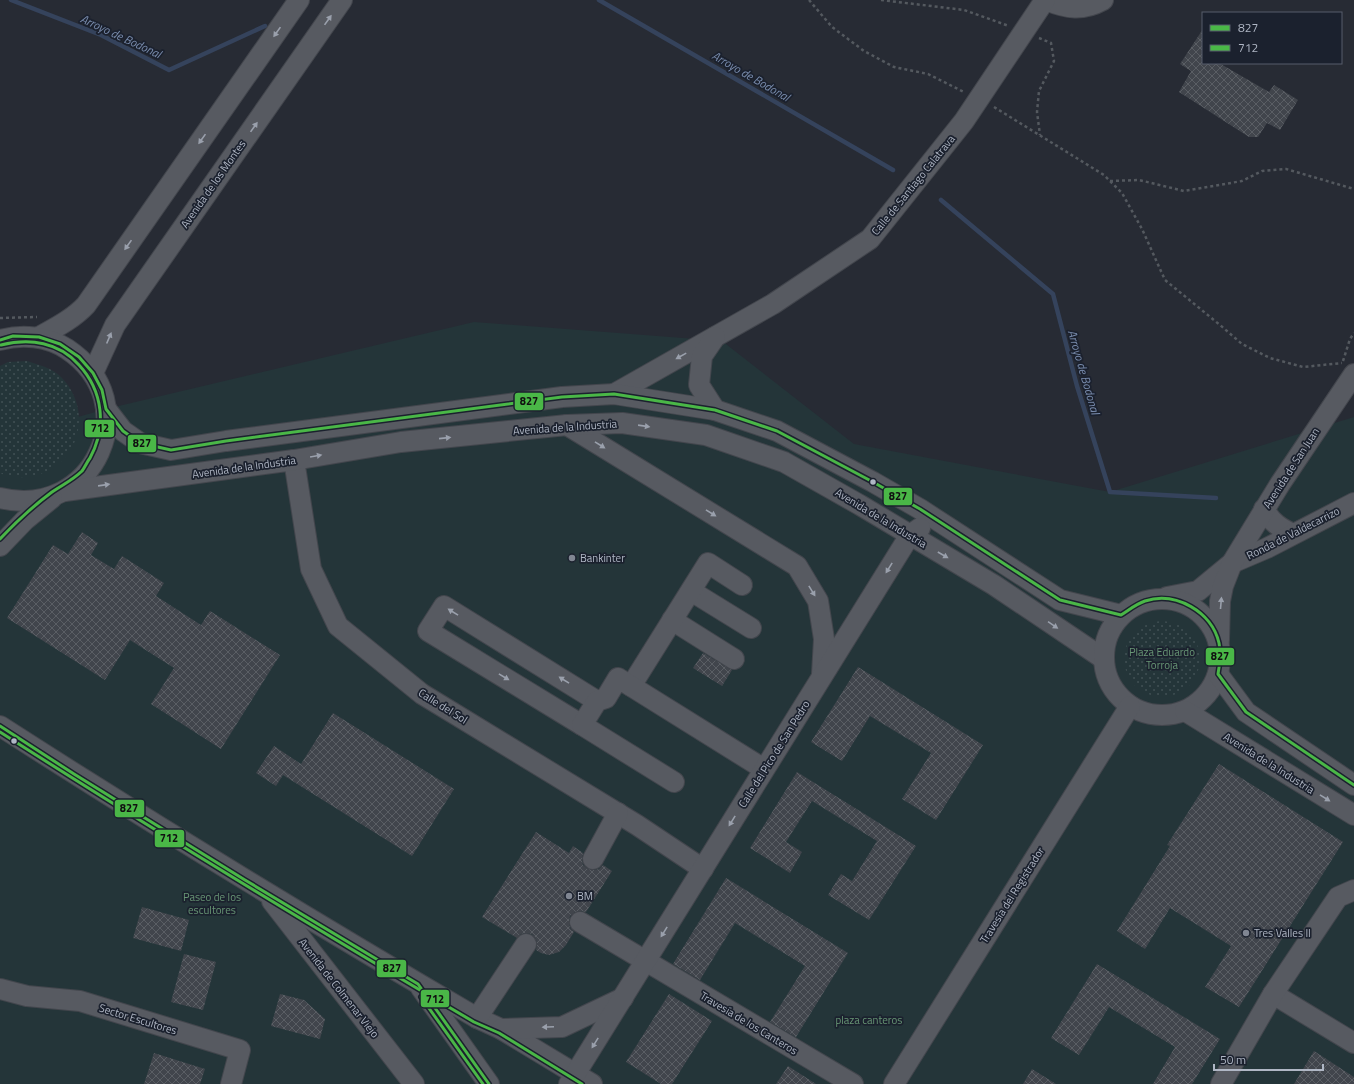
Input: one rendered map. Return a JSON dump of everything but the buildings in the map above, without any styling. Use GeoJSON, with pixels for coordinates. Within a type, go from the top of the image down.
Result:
{"type":"FeatureCollection","features":[{"type":"Feature","properties":{"kind":"street"},"geometry":{"type":"LineString","coordinates":[[39,337],[79,312],[86,305],[299,0]]}},
{"type":"Feature","properties":{"kind":"street","name":"Avenida de los Montes"},"geometry":{"type":"LineString","coordinates":[[94,373],[115,325],[342,0]]}},
{"type":"Feature","properties":{"kind":"street"},"geometry":{"type":"LineString","coordinates":[[1046,0],[1061,7],[1077,8],[1094,5],[1103,0]]}},
{"type":"Feature","properties":{"kind":"street","name":"Calle de Santiago Calatrava"},"geometry":{"type":"LineString","coordinates":[[614,394],[773,304],[870,239],[964,121],[1046,0]]}},
{"type":"Feature","properties":{"kind":"street"},"geometry":{"type":"LineString","coordinates":[[0,340],[13,336],[39,337],[60,344],[79,356],[94,373],[102,390],[106,409],[106,433],[98,456],[84,476],[25,520],[0,546]]}},
{"type":"Feature","properties":{"kind":"street","name":"Calle de Santiago Calatrava"},"geometry":{"type":"LineString","coordinates":[[715,337],[702,356],[698,385],[715,410]]}},
{"type":"Feature","properties":{"kind":"street","name":"Avenida de San Juan"},"geometry":{"type":"LineString","coordinates":[[1232,563],[1264,509],[1336,400],[1351,369]]}},
{"type":"Feature","properties":{"kind":"street"},"geometry":{"type":"LineString","coordinates":[[106,409],[123,431],[140,443],[171,450],[226,441],[562,397],[614,394],[715,410],[777,431],[896,495],[1060,600],[1121,615]]}},
{"type":"Feature","properties":{"kind":"street","name":"Avenida de la Industria"},"geometry":{"type":"LineString","coordinates":[[0,498],[13,501],[34,501],[60,493],[294,460],[402,442],[567,425],[622,423],[706,435],[784,462],[994,584],[1104,659]]}},
{"type":"Feature","properties":{"kind":"street"},"geometry":{"type":"LineString","coordinates":[[567,425],[796,566],[818,601],[824,639],[822,677]]}},
{"type":"Feature","properties":{"kind":"street","name":"Calle del Sol"},"geometry":{"type":"LineString","coordinates":[[294,460],[311,569],[338,626],[422,694],[618,814],[703,869]]}},
{"type":"Feature","properties":{"kind":"street","name":"Ronda de Valdecarrizo"},"geometry":{"type":"LineString","coordinates":[[1163,598],[1198,591],[1232,563],[1354,503]]}},
{"type":"Feature","properties":{"kind":"street"},"geometry":{"type":"LineString","coordinates":[[1264,509],[1270,519],[1280,528],[1293,534]]}},
{"type":"Feature","properties":{"kind":"street","name":"Calle del Pico de San Pedro"},"geometry":{"type":"LineString","coordinates":[[579,1081],[623,998],[910,535],[934,518]]}},
{"type":"Feature","properties":{"kind":"street"},"geometry":{"type":"LineString","coordinates":[[631,686],[708,563],[742,585]]}},
{"type":"Feature","properties":{"kind":"street","name":"Ronda de Valdecarrizo"},"geometry":{"type":"LineString","coordinates":[[1219,642],[1220,601],[1223,586],[1232,563]]}},
{"type":"Feature","properties":{"kind":"street"},"geometry":{"type":"LineString","coordinates":[[691,591],[751,628]]}},
{"type":"Feature","properties":{"kind":"street"},"geometry":{"type":"LineString","coordinates":[[1163,598],[1182,602],[1198,610],[1211,624],[1219,642],[1221,658],[1218,674],[1211,689],[1200,702],[1185,711],[1157,715],[1143,712],[1130,706],[1119,697],[1111,686],[1106,673],[1104,659],[1105,643],[1111,628],[1121,615],[1134,606],[1148,600],[1163,598]]}},
{"type":"Feature","properties":{"kind":"street"},"geometry":{"type":"LineString","coordinates":[[597,701],[444,606],[428,631],[674,782]]}},
{"type":"Feature","properties":{"kind":"street"},"geometry":{"type":"LineString","coordinates":[[672,620],[734,659]]}},
{"type":"Feature","properties":{"kind":"street"},"geometry":{"type":"LineString","coordinates":[[1218,674],[1246,712],[1354,785]]}},
{"type":"Feature","properties":{"kind":"street"},"geometry":{"type":"LineString","coordinates":[[582,725],[597,701],[606,698],[618,678],[764,769]]}},
{"type":"Feature","properties":{"kind":"street","name":"Travesía del Registrador"},"geometry":{"type":"LineString","coordinates":[[894,1084],[1130,706]]}},
{"type":"Feature","properties":{"kind":"street","name":"Avenida de la Industria"},"geometry":{"type":"LineString","coordinates":[[1185,711],[1354,815]]}},
{"type":"Feature","properties":{"kind":"street"},"geometry":{"type":"LineString","coordinates":[[0,726],[265,892],[418,984],[477,1018],[501,1028],[579,1081]]}},
{"type":"Feature","properties":{"kind":"street"},"geometry":{"type":"LineString","coordinates":[[593,859],[618,814]]}},
{"type":"Feature","properties":{"kind":"street"},"geometry":{"type":"LineString","coordinates":[[1221,1084],[1273,994],[1338,897],[1354,890]]}},
{"type":"Feature","properties":{"kind":"street","name":"Avenida de Colmenar Viejo"},"geometry":{"type":"LineString","coordinates":[[265,892],[414,1084]]}},
{"type":"Feature","properties":{"kind":"street","name":"Travesía de los Canteros"},"geometry":{"type":"LineString","coordinates":[[580,922],[853,1084]]}},
{"type":"Feature","properties":{"kind":"street"},"geometry":{"type":"LineString","coordinates":[[477,1018],[526,944]]}},
{"type":"Feature","properties":{"kind":"street"},"geometry":{"type":"LineString","coordinates":[[418,984],[489,1084]]}},
{"type":"Feature","properties":{"kind":"street","name":"Sector Escultores"},"geometry":{"type":"LineString","coordinates":[[0,989],[27,996],[80,1001],[240,1050],[231,1084]]}},
{"type":"Feature","properties":{"kind":"street"},"geometry":{"type":"LineString","coordinates":[[1273,994],[1354,1043]]}},
{"type":"Feature","properties":{"kind":"street"},"geometry":{"type":"LineString","coordinates":[[501,1028],[562,1027],[623,998]]}},
{"type":"Feature","properties":{"kind":"path"},"geometry":{"type":"LineString","coordinates":[[809,0],[832,26],[864,51],[894,67],[928,74],[980,99],[1104,174],[1122,194],[1142,229],[1165,280],[1242,344],[1270,358],[1303,367],[1342,363],[1351,369]]}},
{"type":"Feature","properties":{"kind":"path"},"geometry":{"type":"LineString","coordinates":[[881,0],[964,10],[1051,43],[1054,61],[1040,91],[1037,112],[1040,135]]}},
{"type":"Feature","properties":{"kind":"path"},"geometry":{"type":"LineString","coordinates":[[1110,181],[1139,180],[1184,191],[1242,181],[1262,171],[1286,169],[1354,189]]}},
{"type":"Feature","properties":{"kind":"green space"},"geometry":{"type":"Polygon","coordinates":[[[474,322],[722,341],[854,444],[1110,492],[1354,417],[1354,1084],[0,1084],[0,439],[106,409],[474,322]]]}},
{"type":"Feature","properties":{"kind":"green space"},"geometry":{"type":"Polygon","coordinates":[[[27,361],[50,369],[62,378],[72,392],[77,406],[79,421],[77,436],[71,450],[61,461],[49,470],[33,476],[12,477],[0,473],[0,366],[8,362],[27,361]]]}},
{"type":"Feature","properties":{"kind":"green space","name":"Plaza Eduardo Torroja"},"geometry":{"type":"Polygon","coordinates":[[[1162,621],[1176,624],[1189,632],[1197,645],[1200,659],[1197,673],[1189,686],[1176,694],[1162,697],[1148,694],[1135,686],[1127,673],[1124,659],[1127,645],[1135,632],[1148,624],[1162,621]]]}},
{"type":"Feature","properties":{"kind":"waterway","name":"Arroyo de Bodonal"},"geometry":{"type":"LineString","coordinates":[[11,0],[101,35],[169,70],[265,26]]}},
{"type":"Feature","properties":{"kind":"waterway","name":"Arroyo de Bodonal"},"geometry":{"type":"LineString","coordinates":[[599,0],[893,170]]}},
{"type":"Feature","properties":{"kind":"waterway","name":"Arroyo de Bodonal"},"geometry":{"type":"LineString","coordinates":[[941,200],[1053,294],[1077,386],[1110,492],[1216,498]]}},
{"type":"Feature","properties":{"kind":"transit line","name":"827"},"geometry":{"type":"LineString","coordinates":[[0,340],[13,336],[39,337],[60,344],[79,357],[93,373],[102,390],[106,409],[123,431],[140,443],[171,450],[226,441],[562,397],[614,394],[715,410],[777,431],[873,482],[920,509],[1060,600],[1121,615],[1142,602],[1157,599],[1169,599],[1191,607],[1201,613],[1215,632],[1220,651],[1218,674],[1246,712],[1354,785]]}},
{"type":"Feature","properties":{"kind":"transit line","name":"712"},"geometry":{"type":"LineString","coordinates":[[0,539],[18,520],[38,503],[82,471],[95,446],[99,434],[100,422],[98,398],[93,386],[87,375],[71,357],[53,347],[33,342],[1,345]]}},
{"type":"Feature","properties":{"kind":"transit line","name":"827"},"geometry":{"type":"LineString","coordinates":[[0,726],[74,774],[245,880],[418,984],[489,1084]]}},
{"type":"Feature","properties":{"kind":"transit line","name":"712"},"geometry":{"type":"LineString","coordinates":[[0,732],[295,915],[474,1022],[499,1033],[582,1084]]}},
{"type":"Feature","properties":{"kind":"transit line","name":"712"},"geometry":{"type":"LineString","coordinates":[[421,997],[483,1084]]}},
{"type":"Feature","properties":{"kind":"place","name":"Bankinter"},"geometry":{"type":"Point","coordinates":[572,558]}},
{"type":"Feature","properties":{"kind":"place","name":"BM"},"geometry":{"type":"Point","coordinates":[569,896]}},
{"type":"Feature","properties":{"kind":"place","name":"Tres Valles II"},"geometry":{"type":"Point","coordinates":[1246,933]}},
{"type":"Feature","properties":{"kind":"park label","name":"Paseo de los escultores"},"geometry":{"type":"Point","coordinates":[212,903]}},
{"type":"Feature","properties":{"kind":"park label","name":"plaza canteros"},"geometry":{"type":"Point","coordinates":[869,1020]}}]}
